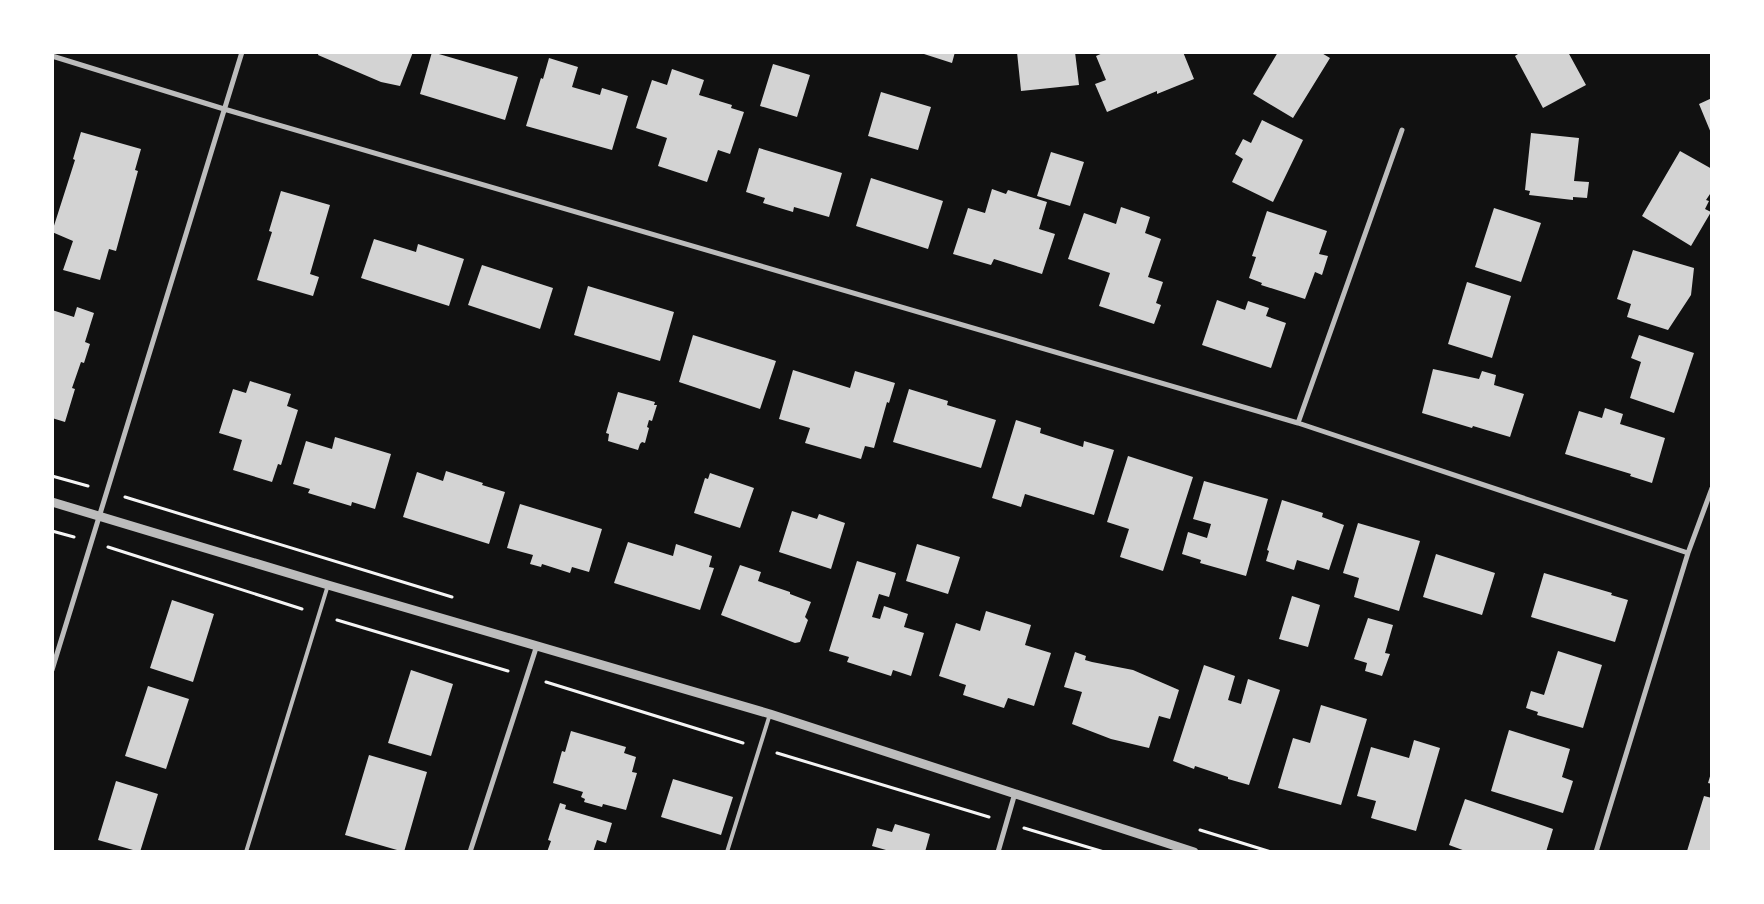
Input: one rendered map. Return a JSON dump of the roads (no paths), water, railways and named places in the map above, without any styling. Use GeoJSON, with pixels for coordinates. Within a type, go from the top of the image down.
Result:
{"type":"FeatureCollection","features":[{"type":"Feature","properties":{"kind":"street"},"geometry":{"type":"LineString","coordinates":[[52,670],[242,52]]}},
{"type":"Feature","properties":{"kind":"street"},"geometry":{"type":"LineString","coordinates":[[52,56],[224,109],[1298,423],[1688,553]]}},
{"type":"Feature","properties":{"kind":"street"},"geometry":{"type":"LineString","coordinates":[[1298,423],[1402,130]]}},
{"type":"Feature","properties":{"kind":"street"},"geometry":{"type":"LineString","coordinates":[[1596,852],[1688,553],[1712,488]]}},
{"type":"Feature","properties":{"kind":"street"},"geometry":{"type":"LineString","coordinates":[[52,502],[770,714],[1194,852]]}},
{"type":"Feature","properties":{"kind":"street"},"geometry":{"type":"LineString","coordinates":[[470,852],[537,645]]}},
{"type":"Feature","properties":{"kind":"street"},"geometry":{"type":"LineString","coordinates":[[998,852],[1015,793]]}},
{"type":"Feature","properties":{"kind":"lane"},"geometry":{"type":"LineString","coordinates":[[246,852],[328,585]]}},
{"type":"Feature","properties":{"kind":"lane"},"geometry":{"type":"LineString","coordinates":[[726,852],[770,714]]}}]}
